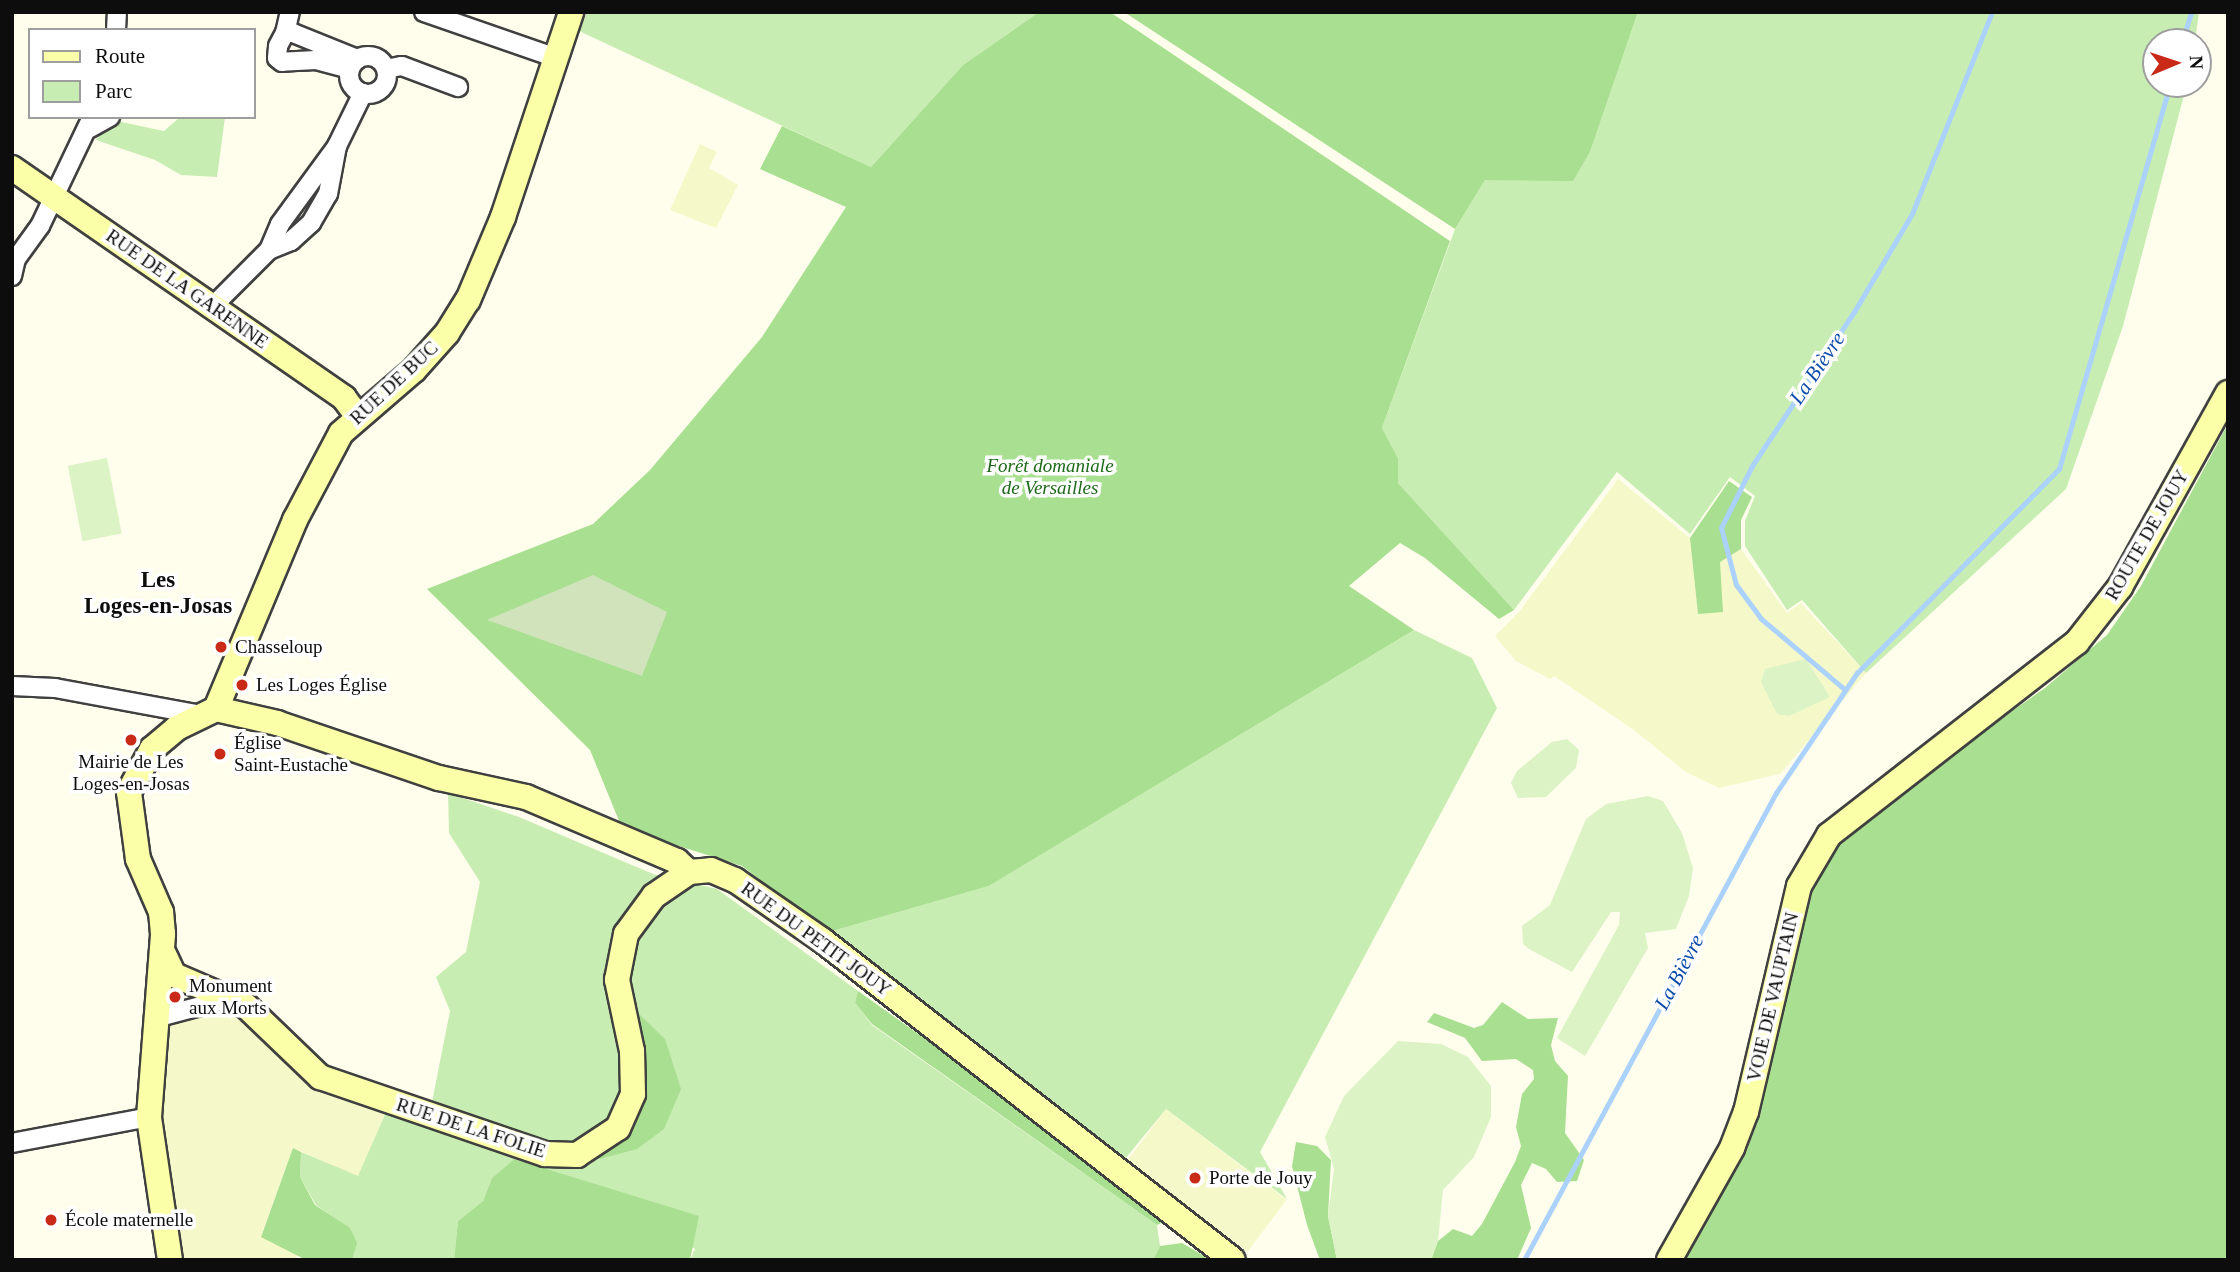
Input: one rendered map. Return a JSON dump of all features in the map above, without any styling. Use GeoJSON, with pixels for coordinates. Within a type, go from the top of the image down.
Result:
{"type":"FeatureCollection","features":[{"type":"Feature","properties":{"kind":"street"},"geometry":{"type":"LineString","coordinates":[[290,12],[277,58],[282,62],[316,60],[354,64],[374,57],[386,69]]}},
{"type":"Feature","properties":{"kind":"street"},"geometry":{"type":"LineString","coordinates":[[424,12],[554,57]]}},
{"type":"Feature","properties":{"kind":"street","name":"RUE DE BUC"},"geometry":{"type":"LineString","coordinates":[[208,712],[295,520],[341,433],[356,415],[414,370],[447,333],[468,300],[503,217],[567,13]]}},
{"type":"Feature","properties":{"kind":"street"},"geometry":{"type":"LineString","coordinates":[[285,33],[354,64]]}},
{"type":"Feature","properties":{"kind":"street"},"geometry":{"type":"LineString","coordinates":[[354,64],[353,86],[363,93]]}},
{"type":"Feature","properties":{"kind":"street"},"geometry":{"type":"LineString","coordinates":[[386,69],[402,66],[458,87]]}},
{"type":"Feature","properties":{"kind":"street"},"geometry":{"type":"LineString","coordinates":[[270,250],[280,224],[337,146],[363,93],[383,85],[386,69]]}},
{"type":"Feature","properties":{"kind":"street"},"geometry":{"type":"LineString","coordinates":[[13,265],[29,247],[91,123]]}},
{"type":"Feature","properties":{"kind":"street"},"geometry":{"type":"LineString","coordinates":[[212,307],[270,250],[291,242],[311,223],[328,194],[337,146]]}},
{"type":"Feature","properties":{"kind":"street","name":"RUE DE LA GARENNE"},"geometry":{"type":"LineString","coordinates":[[12,168],[344,398],[356,415]]}},
{"type":"Feature","properties":{"kind":"street","name":"ROUTE DE JOUY"},"geometry":{"type":"LineString","coordinates":[[1916,765],[2077,642],[2120,587],[2228,393]]}},
{"type":"Feature","properties":{"kind":"street"},"geometry":{"type":"LineString","coordinates":[[12,686],[55,688],[208,712]]}},
{"type":"Feature","properties":{"kind":"street"},"geometry":{"type":"LineString","coordinates":[[170,1260],[149,1117],[164,954],[160,912],[138,859],[131,826],[129,792],[152,749],[208,712]]}},
{"type":"Feature","properties":{"kind":"street","name":"RUE DU PETIT JOUY"},"geometry":{"type":"LineString","coordinates":[[208,712],[277,723],[439,778],[526,797],[677,861],[689,872],[711,870],[735,880],[792,919],[1233,1260]]}},
{"type":"Feature","properties":{"kind":"street","name":"VOIE DE VAUPTAIN"},"geometry":{"type":"LineString","coordinates":[[1669,1260],[1711,1193],[1746,1112],[1798,886],[1829,835],[1916,765]]}},
{"type":"Feature","properties":{"kind":"street","name":"RUE DE LA FOLIE"},"geometry":{"type":"LineString","coordinates":[[164,954],[174,975],[246,1006],[320,1077],[545,1154],[577,1155],[618,1128],[633,1094],[632,1051],[617,980],[626,934],[654,896],[689,872]]}},
{"type":"Feature","properties":{"kind":"street"},"geometry":{"type":"LineString","coordinates":[[159,1017],[231,998]]}},
{"type":"Feature","properties":{"kind":"street"},"geometry":{"type":"LineString","coordinates":[[12,1143],[149,1117]]}},
{"type":"Feature","properties":{"kind":"green space"},"geometry":{"type":"Polygon","coordinates":[[[587,12],[1039,12],[963,65],[871,167],[579,31],[587,12]]]}},
{"type":"Feature","properties":{"kind":"green space","name":"Forêt domaniale de Versailles"},"geometry":{"type":"Polygon","coordinates":[[[1039,12],[1110,12],[1450,241],[1382,428],[1398,458],[1398,483],[1514,610],[1499,619],[1425,558],[1400,543],[1349,586],[1414,630],[989,886],[829,932],[742,866],[622,828],[590,750],[427,589],[593,524],[650,470],[762,337],[846,207],[760,169],[782,126],[871,167],[963,65],[1039,12]]]}},
{"type":"Feature","properties":{"kind":"green space"},"geometry":{"type":"Polygon","coordinates":[[[1124,12],[1638,12],[1590,152],[1573,181],[1485,180],[1455,229],[1124,12]]]}},
{"type":"Feature","properties":{"kind":"green space"},"geometry":{"type":"Polygon","coordinates":[[[1638,12],[2199,12],[2197,28],[2142,28],[2142,98],[2183,98],[2123,326],[2066,489],[1866,673],[1802,600],[1787,610],[1745,546],[1745,521],[1755,496],[1730,477],[1690,534],[1617,472],[1514,610],[1398,483],[1398,458],[1382,428],[1455,229],[1485,180],[1573,180],[1590,152],[1638,12]]]}},
{"type":"Feature","properties":{"kind":"green space"},"geometry":{"type":"Polygon","coordinates":[[[178,119],[225,119],[217,177],[181,175],[155,160],[96,140],[112,120],[164,131],[178,119]]]}},
{"type":"Feature","properties":{"kind":"green space"},"geometry":{"type":"Polygon","coordinates":[[[700,144],[717,152],[709,168],[738,185],[716,228],[670,210],[700,144]]]}},
{"type":"Feature","properties":{"kind":"green space"},"geometry":{"type":"Polygon","coordinates":[[[2228,424],[2228,1260],[1678,1260],[1740,1159],[1806,898],[1840,839],[1886,799],[2045,688],[2107,635],[2141,586],[2228,424]]]}},
{"type":"Feature","properties":{"kind":"green space"},"geometry":{"type":"Polygon","coordinates":[[[107,458],[122,534],[82,541],[68,466],[107,458]]]}},
{"type":"Feature","properties":{"kind":"green space"},"geometry":{"type":"Polygon","coordinates":[[[1618,479],[1690,538],[1698,614],[1720,562],[1741,549],[1787,613],[1801,603],[1866,673],[1780,774],[1719,788],[1686,772],[1634,730],[1554,676],[1550,679],[1516,661],[1495,636],[1519,612],[1618,479]]]}},
{"type":"Feature","properties":{"kind":"green space"},"geometry":{"type":"Polygon","coordinates":[[[1729,481],[1752,497],[1741,520],[1741,549],[1720,562],[1723,612],[1698,614],[1690,538],[1729,481]]]}},
{"type":"Feature","properties":{"kind":"green space"},"geometry":{"type":"Polygon","coordinates":[[[593,575],[667,612],[642,676],[487,620],[593,575]]]}},
{"type":"Feature","properties":{"kind":"green space"},"geometry":{"type":"Polygon","coordinates":[[[1414,630],[1472,658],[1497,708],[1260,1152],[1287,1199],[1166,1109],[1125,1159],[829,932],[989,886],[1414,630]]]}},
{"type":"Feature","properties":{"kind":"green space"},"geometry":{"type":"Polygon","coordinates":[[[1806,659],[1830,697],[1789,716],[1777,714],[1761,682],[1765,669],[1806,659]]]}},
{"type":"Feature","properties":{"kind":"green space"},"geometry":{"type":"Polygon","coordinates":[[[1567,739],[1579,750],[1576,768],[1546,797],[1518,798],[1511,783],[1517,771],[1552,742],[1567,739]]]}},
{"type":"Feature","properties":{"kind":"green space"},"geometry":{"type":"Polygon","coordinates":[[[448,793],[519,817],[653,874],[717,889],[858,991],[855,1003],[872,1025],[1157,1225],[1160,1246],[1153,1260],[690,1260],[695,1249],[600,1188],[514,1159],[492,1178],[483,1201],[458,1221],[454,1260],[352,1260],[356,1243],[350,1229],[316,1205],[300,1177],[301,1152],[358,1176],[387,1110],[431,1107],[450,1011],[436,977],[466,952],[480,882],[449,833],[448,793]]]}},
{"type":"Feature","properties":{"kind":"green space"},"geometry":{"type":"Polygon","coordinates":[[[1648,796],[1663,801],[1682,833],[1693,868],[1689,896],[1676,929],[1645,933],[1648,948],[1585,1056],[1557,1038],[1619,925],[1620,912],[1611,912],[1572,972],[1523,944],[1522,926],[1550,905],[1586,819],[1606,804],[1648,796]]]}},
{"type":"Feature","properties":{"kind":"green space"},"geometry":{"type":"Polygon","coordinates":[[[858,991],[1169,1212],[1164,1222],[1157,1225],[872,1024],[855,1003],[858,991]]]}},
{"type":"Feature","properties":{"kind":"green space"},"geometry":{"type":"Polygon","coordinates":[[[1502,1002],[1528,1019],[1558,1018],[1551,1045],[1555,1061],[1568,1076],[1565,1133],[1584,1160],[1577,1181],[1557,1182],[1546,1169],[1532,1163],[1521,1185],[1531,1228],[1517,1260],[1431,1260],[1438,1241],[1453,1229],[1472,1236],[1482,1224],[1521,1146],[1516,1127],[1522,1094],[1534,1079],[1533,1070],[1516,1059],[1482,1061],[1465,1038],[1427,1022],[1434,1013],[1474,1028],[1483,1025],[1502,1002]]]}},
{"type":"Feature","properties":{"kind":"green space"},"geometry":{"type":"Polygon","coordinates":[[[235,1010],[387,1110],[358,1177],[293,1148],[261,1236],[298,1254],[295,1260],[181,1260],[159,1144],[164,1060],[168,1057],[166,1025],[235,1010]]]}},
{"type":"Feature","properties":{"kind":"green space"},"geometry":{"type":"Polygon","coordinates":[[[628,1013],[638,1013],[665,1039],[681,1089],[664,1129],[637,1149],[600,1159],[594,1153],[629,1120],[628,1013]]]}},
{"type":"Feature","properties":{"kind":"green space"},"geometry":{"type":"Polygon","coordinates":[[[1398,1041],[1441,1044],[1468,1057],[1491,1086],[1491,1117],[1474,1157],[1443,1190],[1438,1241],[1431,1260],[1337,1260],[1328,1216],[1334,1169],[1325,1137],[1344,1096],[1398,1041]]]}},
{"type":"Feature","properties":{"kind":"green space"},"geometry":{"type":"Polygon","coordinates":[[[1166,1109],[1287,1200],[1247,1252],[1127,1161],[1166,1109]]]}},
{"type":"Feature","properties":{"kind":"green space"},"geometry":{"type":"Polygon","coordinates":[[[1296,1142],[1317,1146],[1331,1160],[1328,1216],[1337,1260],[1320,1260],[1307,1225],[1292,1166],[1296,1142]]]}},
{"type":"Feature","properties":{"kind":"green space"},"geometry":{"type":"Polygon","coordinates":[[[293,1148],[301,1152],[300,1177],[315,1205],[350,1228],[357,1243],[352,1260],[306,1260],[261,1237],[293,1148]]]}},
{"type":"Feature","properties":{"kind":"green space"},"geometry":{"type":"Polygon","coordinates":[[[514,1159],[699,1216],[690,1260],[454,1260],[458,1221],[483,1201],[492,1178],[514,1159]]]}},
{"type":"Feature","properties":{"kind":"green space"},"geometry":{"type":"Polygon","coordinates":[[[1182,1243],[1211,1260],[1153,1260],[1160,1246],[1182,1243]]]}},
{"type":"Feature","properties":{"kind":"waterway","name":"La Bièvre"},"geometry":{"type":"LineString","coordinates":[[1845,690],[1761,619],[1736,585],[1721,528],[1752,466],[1854,312],[1912,214],[1992,12]]}},
{"type":"Feature","properties":{"kind":"waterway","name":"La Bièvre"},"geometry":{"type":"LineString","coordinates":[[2186,28],[2191,12]]}},
{"type":"Feature","properties":{"kind":"waterway","name":"La Bièvre"},"geometry":{"type":"LineString","coordinates":[[1524,1260],[1776,793],[1857,673],[2059,469],[2166,98]]}},
{"type":"Feature","properties":{"kind":"place","name":"Chasseloup"},"geometry":{"type":"Point","coordinates":[221,647]}},
{"type":"Feature","properties":{"kind":"place","name":"Les Loges Église"},"geometry":{"type":"Point","coordinates":[242,685]}},
{"type":"Feature","properties":{"kind":"place","name":"Mairie de Les Loges-en-Josas"},"geometry":{"type":"Point","coordinates":[131,740]}},
{"type":"Feature","properties":{"kind":"place","name":"Église Saint-Eustache"},"geometry":{"type":"Point","coordinates":[220,754]}},
{"type":"Feature","properties":{"kind":"place","name":"Monument aux Morts"},"geometry":{"type":"Point","coordinates":[175,997]}},
{"type":"Feature","properties":{"kind":"place","name":"Porte de Jouy"},"geometry":{"type":"Point","coordinates":[1195,1178]}},
{"type":"Feature","properties":{"kind":"place","name":"École maternelle"},"geometry":{"type":"Point","coordinates":[51,1220]}},
{"type":"Feature","properties":{"kind":"district","name":"Les Loges-en-Josas"},"geometry":{"type":"Point","coordinates":[158,593]}}]}
